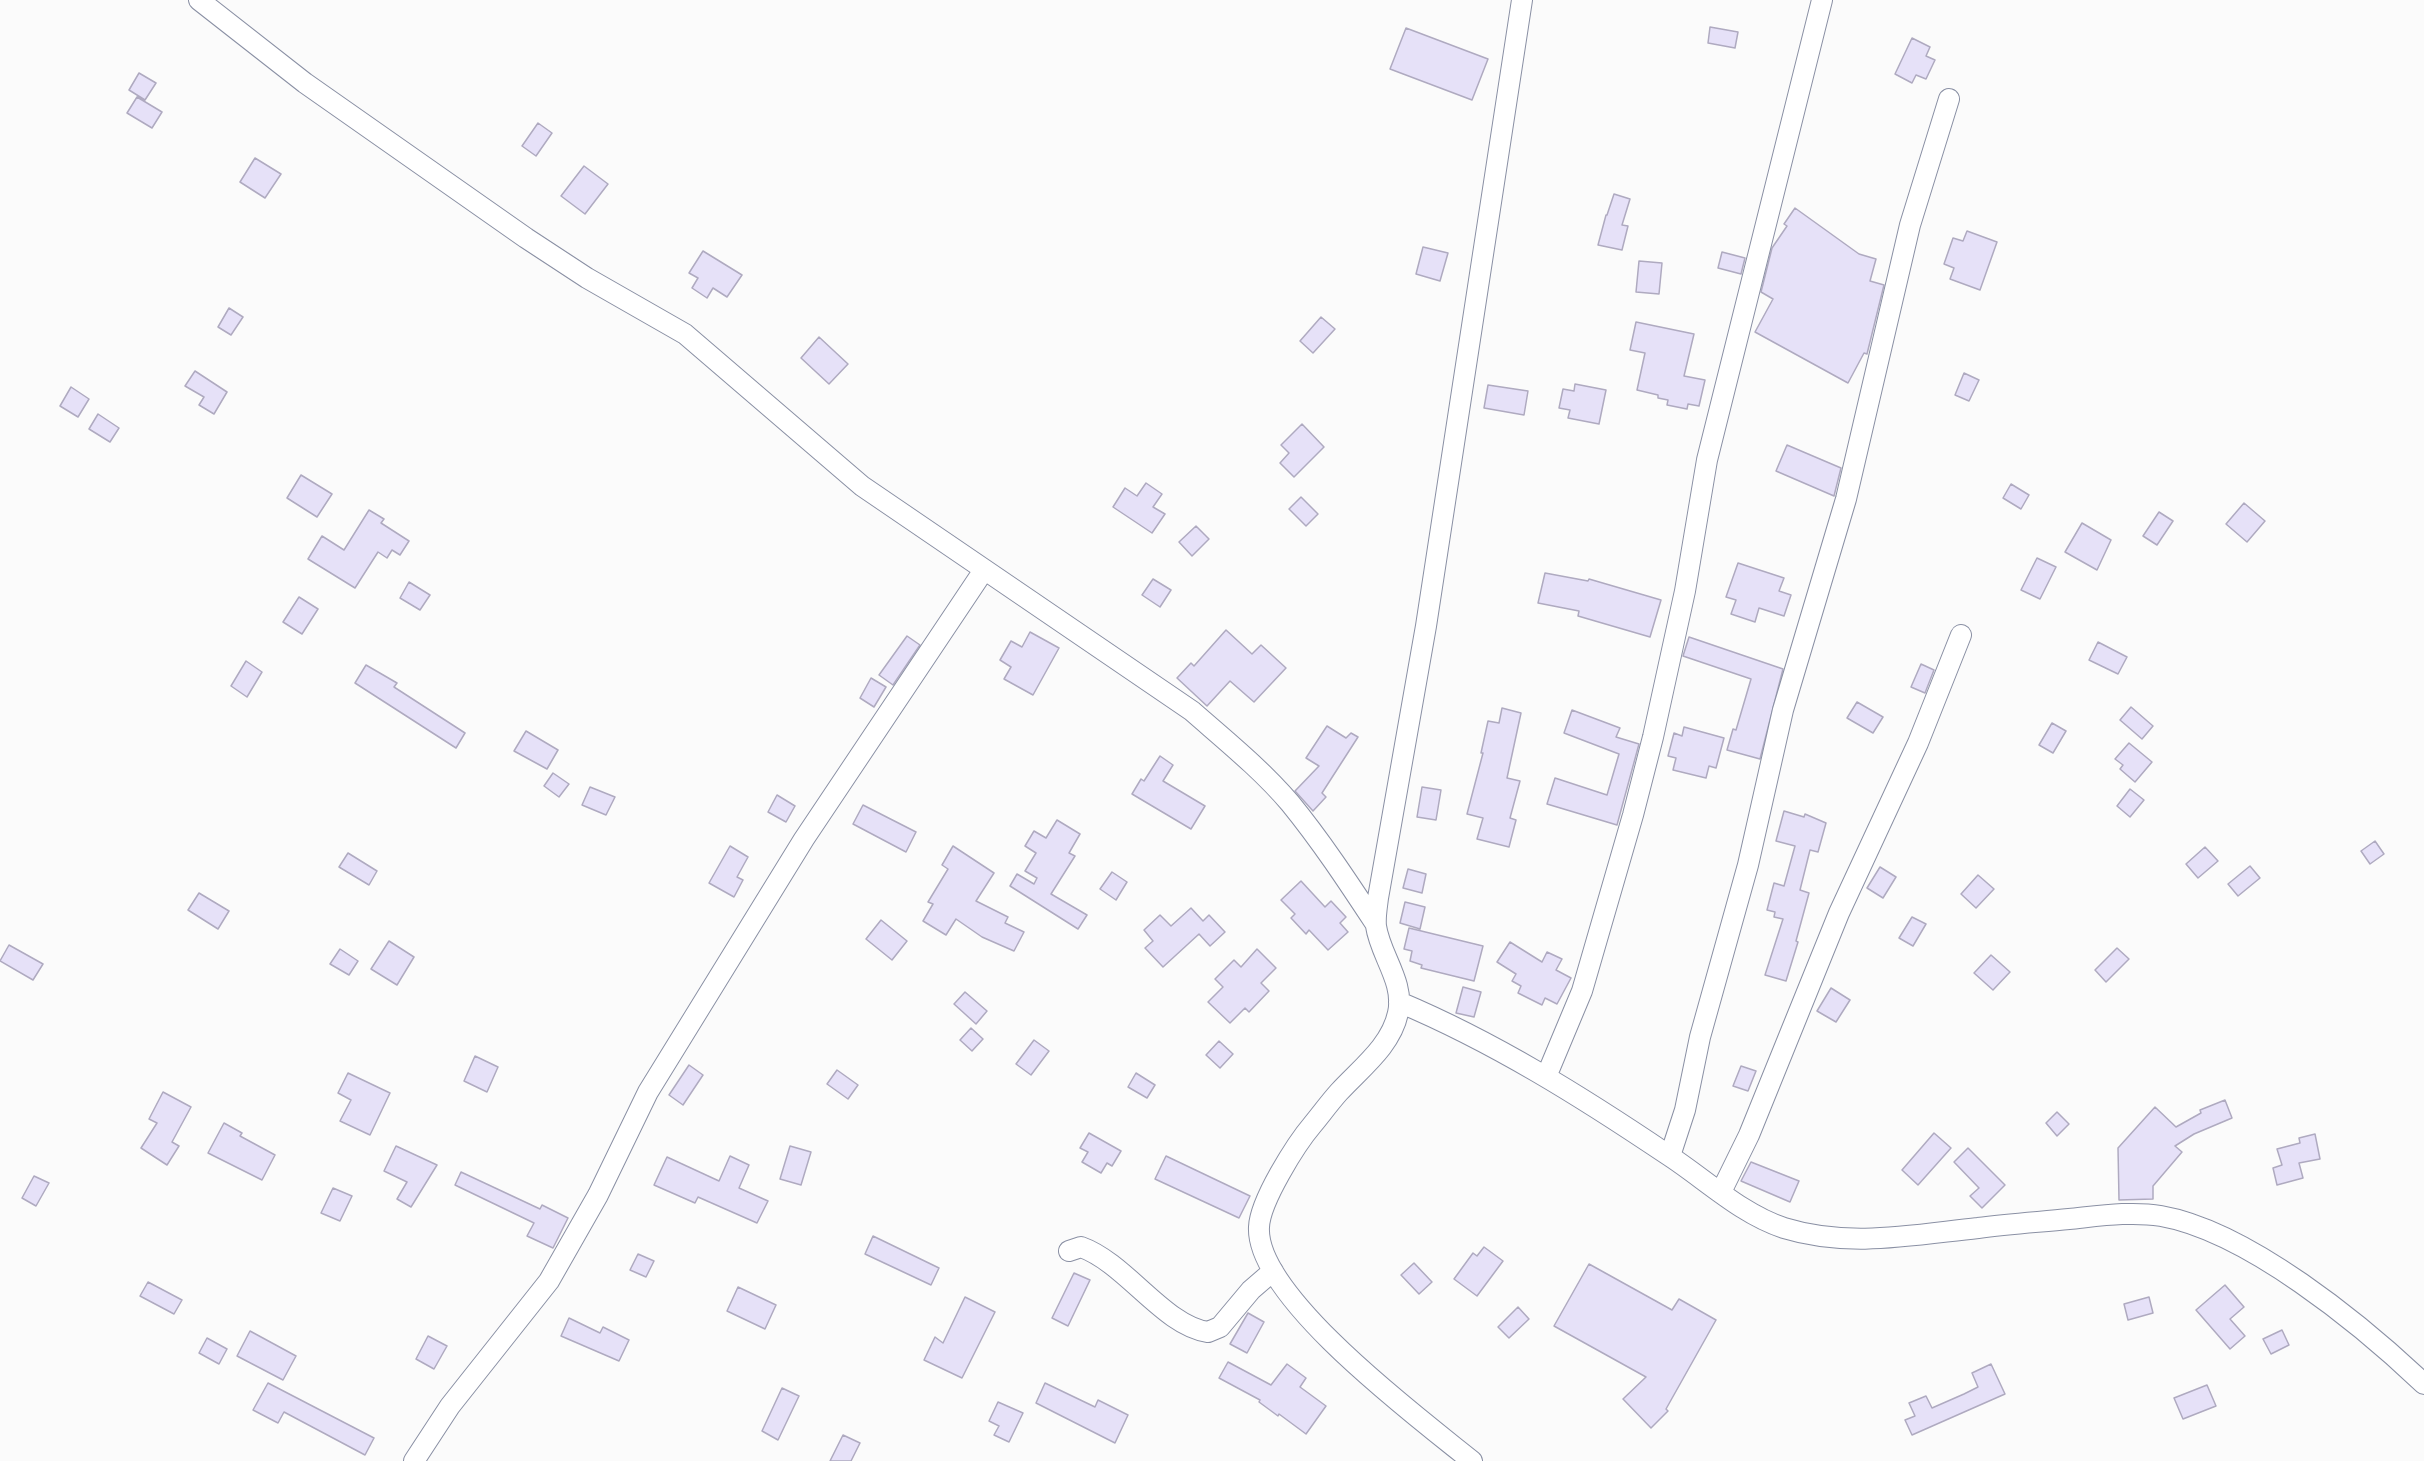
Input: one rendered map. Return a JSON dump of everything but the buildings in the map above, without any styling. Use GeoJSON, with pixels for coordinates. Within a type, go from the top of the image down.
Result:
{"type":"FeatureCollection","features":[{"type":"Feature","properties":{"kind":"street"},"geometry":{"type":"LineString","coordinates":[[199,0],[305,83],[526,238],[587,278],[685,334],[862,486],[1183,705],[1227,741],[1289,802],[1337,865],[1376,923],[1382,946],[1396,981],[1399,1002],[1398,1013],[1390,1034],[1310,1127],[1268,1197],[1258,1226],[1260,1243],[1273,1271],[1294,1303],[1355,1363],[1472,1461]]}},
{"type":"Feature","properties":{"kind":"street"},"geometry":{"type":"LineString","coordinates":[[1376,923],[1383,869],[1426,626],[1522,0]]}},
{"type":"Feature","properties":{"kind":"street"},"geometry":{"type":"LineString","coordinates":[[1546,1077],[1581,991],[1633,815],[1653,737],[1685,591],[1707,460],[1822,0]]}},
{"type":"Feature","properties":{"kind":"street"},"geometry":{"type":"LineString","coordinates":[[1670,1156],[1685,1110],[1703,1026],[1748,865],[1783,710],[1846,499],[1910,225],[1949,99]]}},
{"type":"Feature","properties":{"kind":"street"},"geometry":{"type":"LineString","coordinates":[[414,1461],[450,1406],[549,1281],[598,1195],[648,1092],[811,830],[984,570]]}},
{"type":"Feature","properties":{"kind":"street"},"geometry":{"type":"LineString","coordinates":[[1721,1192],[1749,1135],[1839,913],[1914,752],[1961,635]]}},
{"type":"Feature","properties":{"kind":"street"},"geometry":{"type":"LineString","coordinates":[[1399,1002],[1494,1046],[1670,1156],[1748,1210],[1779,1226],[1808,1235],[1846,1240],[1896,1238],[2116,1214],[2158,1216],[2192,1223],[2225,1238],[2274,1266],[2387,1349],[2424,1384]]}},
{"type":"Feature","properties":{"kind":"street"},"geometry":{"type":"LineString","coordinates":[[1069,1251],[1081,1247],[1099,1256],[1185,1326],[1208,1332],[1220,1327],[1251,1290],[1273,1271]]}}]}
